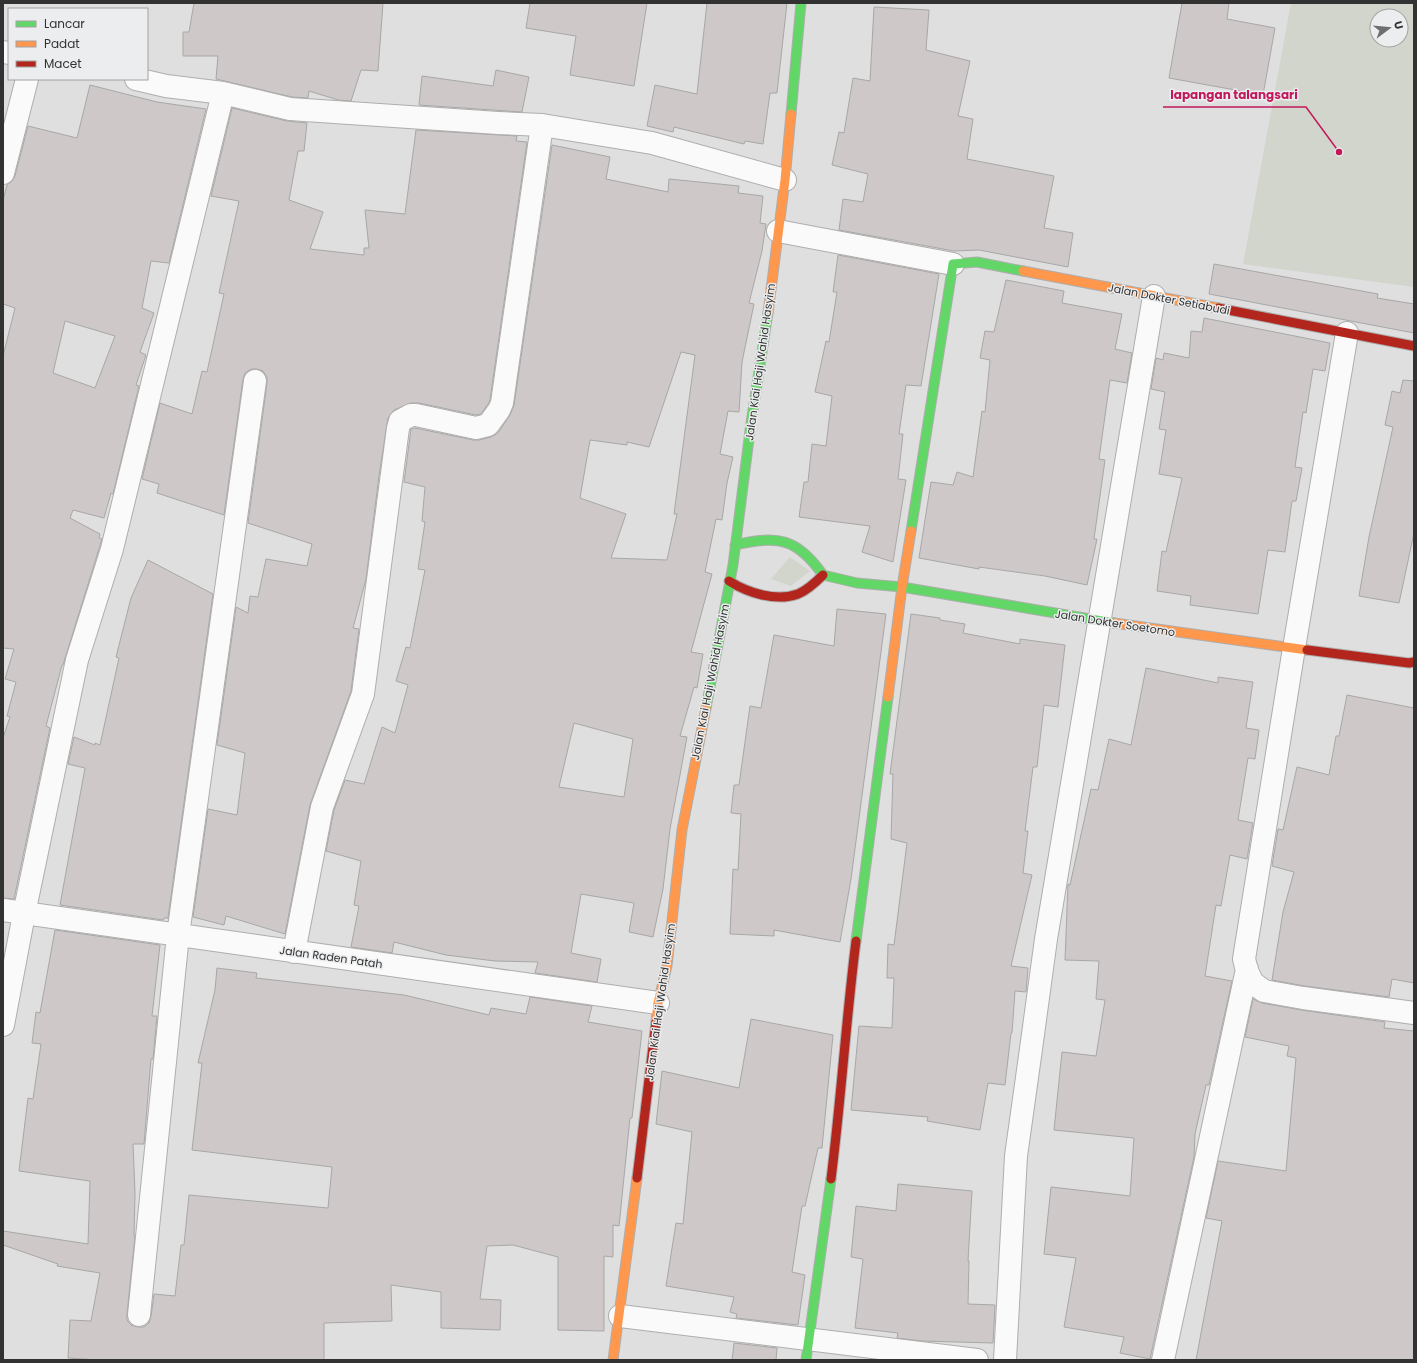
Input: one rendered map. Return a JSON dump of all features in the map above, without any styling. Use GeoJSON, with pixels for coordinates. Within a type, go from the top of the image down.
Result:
{"type":"FeatureCollection","features":[{"type":"Feature","properties":{"kind":"street","name":"Jalan Kiai Haji Wahid Hasyim"},"geometry":{"type":"LineString","coordinates":[[613,1360],[632,1223],[658,1003],[667,966],[682,830],[735,545],[785,180],[801,3]]}},
{"type":"Feature","properties":{"kind":"street"},"geometry":{"type":"LineString","coordinates":[[3,174],[27,80]]}},
{"type":"Feature","properties":{"kind":"street"},"geometry":{"type":"LineString","coordinates":[[140,80],[166,86],[223,93],[290,109],[542,125],[652,143],[785,180]]}},
{"type":"Feature","properties":{"kind":"street"},"geometry":{"type":"LineString","coordinates":[[3,1025],[24,914],[77,660],[112,549],[223,93]]}},
{"type":"Feature","properties":{"kind":"street"},"geometry":{"type":"LineString","coordinates":[[294,952],[322,807],[363,694],[400,421],[411,415],[416,415],[476,428],[488,425],[499,410],[502,403],[542,125]]}},
{"type":"Feature","properties":{"kind":"street"},"geometry":{"type":"LineString","coordinates":[[778,231],[953,264],[902,586],[848,1002],[837,1131],[808,1350]]}},
{"type":"Feature","properties":{"kind":"street","name":"Jalan Dokter Setiabudi"},"geometry":{"type":"LineString","coordinates":[[953,264],[976,262],[1414,346]]}},
{"type":"Feature","properties":{"kind":"street"},"geometry":{"type":"LineString","coordinates":[[1005,1360],[1016,1156],[1030,1049],[1035,1024],[1046,939],[1154,296]]}},
{"type":"Feature","properties":{"kind":"street"},"geometry":{"type":"LineString","coordinates":[[1347,333],[1244,959],[1253,983],[1264,991],[1303,998],[1414,1013]]}},
{"type":"Feature","properties":{"kind":"street"},"geometry":{"type":"LineString","coordinates":[[139,1315],[178,935],[255,381]]}},
{"type":"Feature","properties":{"kind":"street"},"geometry":{"type":"LineString","coordinates":[[729,582],[744,590],[762,594],[784,596],[798,594],[816,583],[822,575],[815,562],[802,550],[781,539],[763,539],[735,545]]}},
{"type":"Feature","properties":{"kind":"street","name":"Jalan Dokter Soetomo"},"geometry":{"type":"LineString","coordinates":[[822,575],[857,583],[902,586],[1099,621],[1412,664]]}},
{"type":"Feature","properties":{"kind":"street","name":"Jalan Raden Patah"},"geometry":{"type":"LineString","coordinates":[[3,910],[658,1003]]}},
{"type":"Feature","properties":{"kind":"street"},"geometry":{"type":"LineString","coordinates":[[1163,1360],[1247,969]]}},
{"type":"Feature","properties":{"kind":"street"},"geometry":{"type":"LineString","coordinates":[[620,1316],[808,1350],[977,1360]]}},
{"type":"Feature","properties":{"kind":"shaded area"},"geometry":{"type":"Polygon","coordinates":[[[1291,3],[1414,3],[1414,287],[1243,264],[1291,3]]]}},
{"type":"Feature","properties":{"kind":"shaded area"},"geometry":{"type":"Polygon","coordinates":[[[790,557],[810,571],[791,586],[771,579],[790,557]]]}},
{"type":"Feature","properties":{"kind":"building"},"geometry":{"type":"Polygon","coordinates":[[[194,3],[383,3],[378,71],[361,70],[351,101],[338,100],[309,91],[308,98],[292,97],[216,79],[218,56],[183,56],[183,32],[189,32],[194,3]]]}},
{"type":"Feature","properties":{"kind":"building"},"geometry":{"type":"Polygon","coordinates":[[[530,3],[647,3],[634,86],[570,75],[576,36],[526,28],[530,3]]]}},
{"type":"Feature","properties":{"kind":"building"},"geometry":{"type":"Polygon","coordinates":[[[707,3],[787,3],[777,93],[770,93],[763,144],[745,141],[744,144],[674,127],[673,132],[647,126],[655,85],[697,94],[707,3]]]}},
{"type":"Feature","properties":{"kind":"building"},"geometry":{"type":"Polygon","coordinates":[[[1182,3],[1229,3],[1227,19],[1275,28],[1263,95],[1169,78],[1182,3]]]}},
{"type":"Feature","properties":{"kind":"building"},"geometry":{"type":"Polygon","coordinates":[[[874,7],[929,10],[926,50],[970,61],[958,116],[973,119],[967,159],[1054,176],[1044,228],[1073,233],[1068,267],[979,250],[954,251],[839,230],[843,199],[863,202],[868,174],[832,165],[839,132],[844,133],[853,78],[870,81],[874,7]]]}},
{"type":"Feature","properties":{"kind":"building"},"geometry":{"type":"Polygon","coordinates":[[[496,70],[529,77],[522,112],[419,105],[422,76],[493,86],[496,70]]]}},
{"type":"Feature","properties":{"kind":"building"},"geometry":{"type":"Polygon","coordinates":[[[90,85],[157,102],[206,109],[169,263],[151,261],[142,308],[154,313],[140,352],[146,355],[136,385],[139,386],[113,494],[111,493],[104,518],[73,510],[70,518],[100,534],[99,538],[102,539],[62,665],[46,726],[50,728],[14,899],[3,898],[3,738],[10,717],[7,716],[16,682],[5,679],[14,649],[3,648],[3,356],[15,308],[3,304],[3,200],[7,185],[15,176],[28,126],[77,138],[90,85]],[[65,321],[53,373],[95,388],[115,336],[65,321]]]}},
{"type":"Feature","properties":{"kind":"building"},"geometry":{"type":"Polygon","coordinates":[[[232,108],[287,121],[307,123],[304,151],[298,151],[289,200],[323,212],[310,249],[364,255],[364,248],[369,248],[365,210],[405,214],[416,130],[517,136],[516,141],[527,142],[490,400],[488,404],[481,414],[476,415],[419,403],[411,403],[394,410],[388,418],[366,579],[353,628],[359,629],[351,691],[310,805],[285,934],[226,916],[224,925],[193,917],[208,809],[237,815],[245,753],[217,745],[236,607],[248,613],[250,596],[258,597],[266,559],[307,566],[312,544],[248,523],[267,383],[267,377],[263,371],[251,369],[245,373],[243,379],[224,515],[157,493],[159,484],[142,479],[160,403],[192,414],[202,371],[207,372],[224,294],[219,293],[239,201],[211,196],[232,108]]]}},
{"type":"Feature","properties":{"kind":"building"},"geometry":{"type":"Polygon","coordinates":[[[552,145],[610,157],[606,179],[668,192],[669,179],[739,186],[738,193],[763,196],[760,223],[766,224],[762,251],[749,303],[754,304],[742,362],[739,412],[728,411],[720,454],[733,457],[727,483],[722,520],[716,519],[705,572],[712,574],[691,652],[703,654],[697,688],[694,687],[680,736],[687,737],[670,829],[663,889],[653,937],[629,932],[634,903],[581,894],[571,953],[601,959],[597,982],[535,973],[538,962],[495,961],[446,955],[394,942],[392,953],[351,947],[359,906],[354,905],[361,861],[326,851],[334,810],[345,780],[364,784],[382,727],[395,733],[408,685],[396,681],[406,647],[410,648],[425,570],[418,569],[425,522],[422,521],[425,487],[404,482],[411,429],[415,428],[479,440],[491,437],[498,433],[510,415],[514,405],[552,145]],[[681,352],[649,447],[627,442],[627,445],[590,440],[580,498],[626,514],[611,558],[667,560],[677,514],[674,514],[695,355],[681,352]],[[574,723],[559,787],[624,797],[633,739],[574,723]]]}},
{"type":"Feature","properties":{"kind":"building"},"geometry":{"type":"Polygon","coordinates":[[[838,255],[939,274],[921,386],[906,385],[899,434],[903,434],[898,479],[906,480],[893,562],[862,552],[870,526],[799,517],[804,482],[808,482],[812,444],[826,446],[832,396],[815,392],[826,341],[829,342],[837,292],[833,292],[838,255]]]}},
{"type":"Feature","properties":{"kind":"building"},"geometry":{"type":"Polygon","coordinates":[[[1214,264],[1378,294],[1377,298],[1414,304],[1414,333],[1209,294],[1214,264]]]}},
{"type":"Feature","properties":{"kind":"building"},"geometry":{"type":"Polygon","coordinates":[[[1006,280],[1064,291],[1062,303],[1122,314],[1115,349],[1132,353],[1127,383],[1110,380],[1099,459],[1105,460],[1094,539],[1097,539],[1087,585],[1045,576],[979,567],[979,569],[919,558],[931,482],[953,485],[957,472],[973,477],[982,411],[985,412],[990,360],[980,358],[985,331],[994,332],[1006,280]]]}},
{"type":"Feature","properties":{"kind":"building"},"geometry":{"type":"Polygon","coordinates":[[[1204,318],[1330,343],[1325,371],[1313,369],[1306,413],[1303,412],[1295,467],[1302,468],[1296,501],[1292,501],[1285,552],[1268,550],[1258,614],[1190,605],[1191,596],[1157,591],[1162,551],[1166,552],[1182,478],[1159,474],[1166,430],[1159,429],[1165,392],[1151,389],[1156,358],[1163,360],[1164,353],[1189,358],[1191,331],[1202,332],[1204,318]]]}},
{"type":"Feature","properties":{"kind":"building"},"geometry":{"type":"Polygon","coordinates":[[[1403,380],[1414,381],[1414,533],[1399,603],[1359,596],[1369,537],[1393,427],[1385,425],[1392,391],[1400,393],[1403,380]]]}},
{"type":"Feature","properties":{"kind":"building"},"geometry":{"type":"Polygon","coordinates":[[[148,560],[213,594],[168,918],[164,918],[163,920],[60,905],[85,768],[68,764],[74,737],[95,745],[95,743],[100,745],[119,658],[116,657],[131,598],[148,560]]]}},
{"type":"Feature","properties":{"kind":"building"},"geometry":{"type":"Polygon","coordinates":[[[837,609],[886,614],[851,879],[840,942],[774,930],[774,936],[730,934],[733,869],[738,870],[741,814],[731,813],[734,785],[739,785],[750,706],[761,708],[774,635],[834,646],[837,609]]]}},
{"type":"Feature","properties":{"kind":"building"},"geometry":{"type":"Polygon","coordinates":[[[911,614],[940,618],[940,620],[965,624],[963,633],[1020,644],[1020,639],[1065,645],[1058,707],[1044,705],[1037,767],[1033,767],[1025,831],[1028,831],[1023,873],[1032,875],[1011,966],[1028,968],[1026,992],[1015,991],[1012,1033],[1005,1085],[988,1083],[980,1130],[927,1121],[928,1117],[851,1110],[859,1026],[892,1028],[894,978],[887,978],[888,944],[894,945],[907,843],[891,839],[893,774],[890,774],[911,614]]]}},
{"type":"Feature","properties":{"kind":"building"},"geometry":{"type":"Polygon","coordinates":[[[1146,668],[1218,683],[1218,677],[1253,682],[1246,728],[1259,730],[1255,759],[1248,758],[1238,820],[1253,823],[1247,859],[1230,855],[1221,906],[1216,905],[1205,976],[1232,981],[1209,1085],[1206,1085],[1195,1134],[1194,1157],[1150,1359],[1120,1353],[1124,1337],[1064,1327],[1076,1258],[1044,1254],[1051,1187],[1130,1196],[1134,1138],[1054,1130],[1062,1052],[1096,1056],[1105,1000],[1096,999],[1099,961],[1065,960],[1068,884],[1070,885],[1091,789],[1098,790],[1109,739],[1131,745],[1146,668]]]}},
{"type":"Feature","properties":{"kind":"building"},"geometry":{"type":"Polygon","coordinates":[[[1347,695],[1414,708],[1414,983],[1392,979],[1389,997],[1272,980],[1283,912],[1294,872],[1272,866],[1278,829],[1283,830],[1297,767],[1329,775],[1336,736],[1339,736],[1347,695]]]}},
{"type":"Feature","properties":{"kind":"building"},"geometry":{"type":"Polygon","coordinates":[[[55,930],[160,945],[152,1016],[157,1016],[153,1059],[151,1059],[144,1144],[133,1144],[135,1236],[127,1314],[127,1320],[131,1325],[144,1327],[149,1323],[154,1294],[175,1296],[181,1245],[184,1245],[189,1195],[328,1208],[332,1167],[192,1150],[202,1063],[198,1063],[215,990],[217,968],[257,973],[256,978],[404,995],[489,1015],[491,1008],[526,1014],[530,997],[592,1006],[588,1022],[642,1031],[632,1118],[630,1118],[619,1226],[613,1225],[613,1257],[604,1256],[604,1331],[558,1330],[558,1257],[513,1245],[487,1246],[480,1299],[501,1300],[500,1330],[441,1328],[441,1292],[391,1285],[392,1321],[324,1323],[324,1360],[98,1360],[68,1358],[70,1320],[91,1321],[100,1273],[57,1266],[58,1264],[3,1245],[3,1231],[88,1244],[90,1181],[19,1171],[28,1098],[33,1099],[41,1044],[32,1043],[36,1012],[40,1013],[55,930]]]}},
{"type":"Feature","properties":{"kind":"building"},"geometry":{"type":"Polygon","coordinates":[[[1253,999],[1262,1003],[1301,1010],[1385,1022],[1384,1028],[1414,1031],[1414,1360],[1196,1360],[1222,1221],[1206,1218],[1218,1161],[1286,1171],[1296,1058],[1287,1056],[1289,1046],[1245,1037],[1253,999]]]}},
{"type":"Feature","properties":{"kind":"building"},"geometry":{"type":"Polygon","coordinates":[[[751,1019],[833,1035],[822,1148],[818,1148],[805,1206],[802,1206],[792,1272],[805,1275],[798,1325],[736,1318],[737,1314],[730,1312],[734,1297],[666,1286],[676,1223],[683,1224],[692,1132],[656,1124],[662,1071],[739,1088],[751,1019]]]}},
{"type":"Feature","properties":{"kind":"building"},"geometry":{"type":"Polygon","coordinates":[[[898,1184],[972,1191],[968,1261],[968,1304],[995,1305],[993,1343],[922,1341],[897,1338],[898,1333],[855,1328],[863,1259],[851,1257],[856,1206],[896,1211],[898,1184]]]}},
{"type":"Feature","properties":{"kind":"building"},"geometry":{"type":"Polygon","coordinates":[[[734,1343],[777,1348],[776,1360],[732,1360],[734,1343]]]}},
{"type":"Feature","properties":{"kind":"traffic: fast"},"geometry":{"type":"LineString","coordinates":[[791,114],[801,3]]}},
{"type":"Feature","properties":{"kind":"traffic: fast"},"geometry":{"type":"LineString","coordinates":[[911,531],[953,264],[977,262],[1023,271]]}},
{"type":"Feature","properties":{"kind":"traffic: fast"},"geometry":{"type":"LineString","coordinates":[[706,708],[733,565],[751,423],[768,313]]}},
{"type":"Feature","properties":{"kind":"traffic: fast"},"geometry":{"type":"LineString","coordinates":[[735,545],[763,540],[785,542],[804,553],[823,575]]}},
{"type":"Feature","properties":{"kind":"traffic: fast"},"geometry":{"type":"LineString","coordinates":[[823,575],[857,583],[902,587],[1114,623]]}},
{"type":"Feature","properties":{"kind":"traffic: fast"},"geometry":{"type":"LineString","coordinates":[[856,941],[888,697]]}},
{"type":"Feature","properties":{"kind":"traffic: fast"},"geometry":{"type":"LineString","coordinates":[[806,1360],[831,1179]]}},
{"type":"Feature","properties":{"kind":"traffic: slow"},"geometry":{"type":"LineString","coordinates":[[768,313],[785,180],[791,114]]}},
{"type":"Feature","properties":{"kind":"traffic: slow"},"geometry":{"type":"LineString","coordinates":[[1023,271],[1218,308]]}},
{"type":"Feature","properties":{"kind":"traffic: slow"},"geometry":{"type":"LineString","coordinates":[[888,697],[902,587],[911,531]]}},
{"type":"Feature","properties":{"kind":"traffic: slow"},"geometry":{"type":"LineString","coordinates":[[1114,623],[1307,650]]}},
{"type":"Feature","properties":{"kind":"traffic: slow"},"geometry":{"type":"LineString","coordinates":[[656,1022],[658,1003],[667,966],[682,830],[706,708]]}},
{"type":"Feature","properties":{"kind":"traffic: slow"},"geometry":{"type":"LineString","coordinates":[[613,1360],[637,1178]]}},
{"type":"Feature","properties":{"kind":"traffic: jam"},"geometry":{"type":"LineString","coordinates":[[1218,308],[1414,346]]}},
{"type":"Feature","properties":{"kind":"traffic: jam"},"geometry":{"type":"LineString","coordinates":[[729,581],[762,595],[781,597],[802,592],[812,586],[823,575]]}},
{"type":"Feature","properties":{"kind":"traffic: jam"},"geometry":{"type":"LineString","coordinates":[[1307,650],[1409,663],[1414,662]]}},
{"type":"Feature","properties":{"kind":"traffic: jam"},"geometry":{"type":"LineString","coordinates":[[831,1179],[856,941]]}},
{"type":"Feature","properties":{"kind":"traffic: jam"},"geometry":{"type":"LineString","coordinates":[[637,1178],[656,1022]]}},
{"type":"Feature","properties":{"kind":"place","name":"lapangan talangsari"},"geometry":{"type":"Point","coordinates":[1339,152]}}]}
